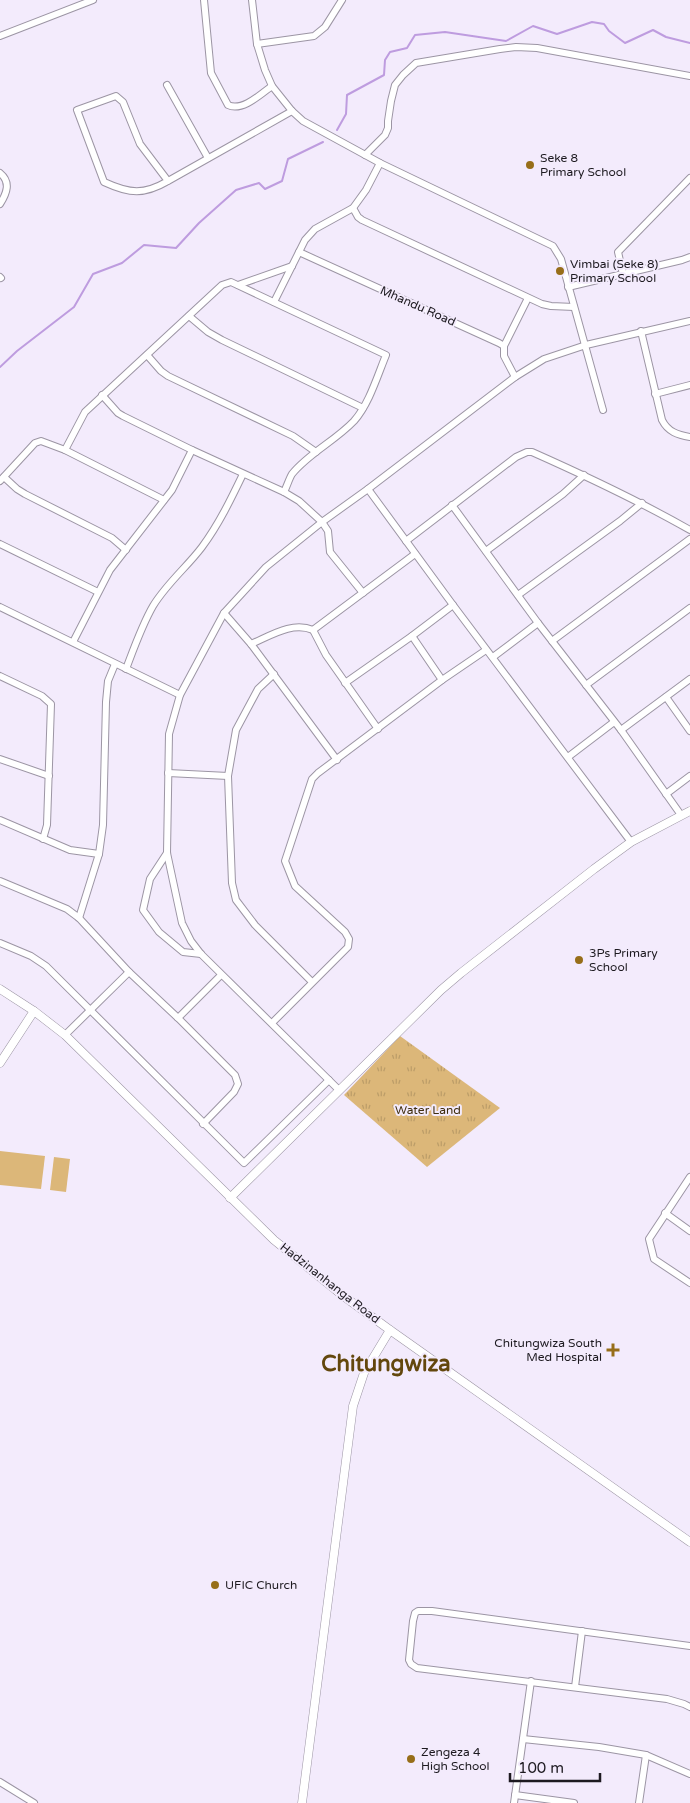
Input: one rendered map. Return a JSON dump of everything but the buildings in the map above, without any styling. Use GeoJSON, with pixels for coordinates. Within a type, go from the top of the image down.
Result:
{"type":"FeatureCollection","features":[{"type":"Feature","properties":{"kind":"street"},"geometry":{"type":"LineString","coordinates":[[0,36],[93,0]]}},
{"type":"Feature","properties":{"kind":"street"},"geometry":{"type":"LineString","coordinates":[[204,0],[211,73],[228,106],[238,107],[272,86]]}},
{"type":"Feature","properties":{"kind":"street"},"geometry":{"type":"LineString","coordinates":[[253,0],[257,44],[261,61],[272,86],[292,111],[317,130],[380,163],[553,246],[561,259],[603,410]]}},
{"type":"Feature","properties":{"kind":"street"},"geometry":{"type":"LineString","coordinates":[[257,44],[314,36],[325,28],[342,0]]}},
{"type":"Feature","properties":{"kind":"street"},"geometry":{"type":"LineString","coordinates":[[365,155],[385,134],[388,128],[395,85],[416,63],[500,49],[530,48],[690,76]]}},
{"type":"Feature","properties":{"kind":"street"},"geometry":{"type":"LineString","coordinates":[[167,85],[208,158]]}},
{"type":"Feature","properties":{"kind":"street"},"geometry":{"type":"LineString","coordinates":[[168,181],[140,144],[123,102],[116,96],[77,110],[104,182],[134,192],[154,190],[292,111]]}},
{"type":"Feature","properties":{"kind":"street"},"geometry":{"type":"LineString","coordinates":[[274,302],[305,240],[314,230],[353,208],[366,190],[380,163]]}},
{"type":"Feature","properties":{"kind":"street"},"geometry":{"type":"LineString","coordinates":[[0,173],[7,182],[7,188],[0,204]]}},
{"type":"Feature","properties":{"kind":"street"},"geometry":{"type":"LineString","coordinates":[[623,274],[618,252],[690,178]]}},
{"type":"Feature","properties":{"kind":"street"},"geometry":{"type":"LineString","coordinates":[[353,208],[362,220],[528,298],[551,306],[574,307]]}},
{"type":"Feature","properties":{"kind":"street","name":"Mhandu Road"},"geometry":{"type":"LineString","coordinates":[[300,252],[504,346]]}},
{"type":"Feature","properties":{"kind":"street"},"geometry":{"type":"LineString","coordinates":[[568,287],[682,260],[690,256]]}},
{"type":"Feature","properties":{"kind":"street"},"geometry":{"type":"LineString","coordinates":[[238,285],[292,266]]}},
{"type":"Feature","properties":{"kind":"street"},"geometry":{"type":"LineString","coordinates":[[65,450],[85,412],[222,286],[231,282],[386,355],[363,408],[355,420],[316,452],[291,476],[284,492]]}},
{"type":"Feature","properties":{"kind":"street"},"geometry":{"type":"LineString","coordinates":[[515,377],[504,356],[504,346],[528,298]]}},
{"type":"Feature","properties":{"kind":"street"},"geometry":{"type":"LineString","coordinates":[[189,316],[208,332],[222,340],[363,408]]}},
{"type":"Feature","properties":{"kind":"street"},"geometry":{"type":"LineString","coordinates":[[339,1090],[201,954],[191,941],[182,923],[167,853],[169,734],[180,695],[224,612],[266,567],[322,522],[515,377],[544,359],[586,345],[690,321]]}},
{"type":"Feature","properties":{"kind":"street"},"geometry":{"type":"LineString","coordinates":[[641,331],[655,394],[665,427],[678,435],[690,437]]}},
{"type":"Feature","properties":{"kind":"street"},"geometry":{"type":"LineString","coordinates":[[147,356],[168,376],[292,436],[316,452]]}},
{"type":"Feature","properties":{"kind":"street"},"geometry":{"type":"LineString","coordinates":[[655,394],[690,385]]}},
{"type":"Feature","properties":{"kind":"street"},"geometry":{"type":"LineString","coordinates":[[102,395],[123,416],[284,492],[299,501],[322,522],[328,531],[330,552],[364,593]]}},
{"type":"Feature","properties":{"kind":"street"},"geometry":{"type":"LineString","coordinates":[[126,550],[112,538],[25,494],[2,479],[38,442],[44,441],[164,500]]}},
{"type":"Feature","properties":{"kind":"street"},"geometry":{"type":"LineString","coordinates":[[74,642],[110,570],[172,490],[192,450]]}},
{"type":"Feature","properties":{"kind":"street"},"geometry":{"type":"LineString","coordinates":[[406,541],[516,457],[527,452],[532,452],[642,502],[690,530]]}},
{"type":"Feature","properties":{"kind":"street"},"geometry":{"type":"LineString","coordinates":[[126,669],[152,607],[165,588],[200,549],[214,530],[243,474]]}},
{"type":"Feature","properties":{"kind":"street"},"geometry":{"type":"LineString","coordinates":[[486,551],[563,494],[584,475]]}},
{"type":"Feature","properties":{"kind":"street"},"geometry":{"type":"LineString","coordinates":[[368,489],[486,650],[631,842]]}},
{"type":"Feature","properties":{"kind":"street"},"geometry":{"type":"LineString","coordinates":[[518,595],[620,521],[642,502]]}},
{"type":"Feature","properties":{"kind":"street"},"geometry":{"type":"LineString","coordinates":[[452,505],[538,623],[621,730],[681,815]]}},
{"type":"Feature","properties":{"kind":"street"},"geometry":{"type":"LineString","coordinates":[[552,641],[690,539]]}},
{"type":"Feature","properties":{"kind":"street"},"geometry":{"type":"LineString","coordinates":[[0,544],[98,592]]}},
{"type":"Feature","properties":{"kind":"street"},"geometry":{"type":"LineString","coordinates":[[313,630],[415,554]]}},
{"type":"Feature","properties":{"kind":"street"},"geometry":{"type":"LineString","coordinates":[[345,683],[453,605]]}},
{"type":"Feature","properties":{"kind":"street"},"geometry":{"type":"LineString","coordinates":[[0,607],[180,695]]}},
{"type":"Feature","properties":{"kind":"street"},"geometry":{"type":"LineString","coordinates":[[586,685],[690,608]]}},
{"type":"Feature","properties":{"kind":"street"},"geometry":{"type":"LineString","coordinates":[[224,612],[274,674],[337,760]]}},
{"type":"Feature","properties":{"kind":"street"},"geometry":{"type":"LineString","coordinates":[[493,658],[538,623]]}},
{"type":"Feature","properties":{"kind":"street"},"geometry":{"type":"LineString","coordinates":[[251,644],[293,627],[300,626],[313,630],[326,655],[378,729]]}},
{"type":"Feature","properties":{"kind":"street"},"geometry":{"type":"LineString","coordinates":[[412,636],[442,680]]}},
{"type":"Feature","properties":{"kind":"street"},"geometry":{"type":"LineString","coordinates":[[272,1023],[348,948],[349,939],[345,932],[295,886],[285,861],[312,779],[442,680],[486,650]]}},
{"type":"Feature","properties":{"kind":"street"},"geometry":{"type":"LineString","coordinates":[[79,918],[99,854],[103,825],[106,702],[108,681],[115,664]]}},
{"type":"Feature","properties":{"kind":"street"},"geometry":{"type":"LineString","coordinates":[[274,674],[258,689],[236,730],[228,776],[232,883],[236,900],[255,925],[312,982]]}},
{"type":"Feature","properties":{"kind":"street"},"geometry":{"type":"LineString","coordinates":[[0,676],[42,696],[51,704],[47,825],[43,839]]}},
{"type":"Feature","properties":{"kind":"street"},"geometry":{"type":"LineString","coordinates":[[621,730],[690,679]]}},
{"type":"Feature","properties":{"kind":"street"},"geometry":{"type":"LineString","coordinates":[[666,697],[690,731]]}},
{"type":"Feature","properties":{"kind":"street"},"geometry":{"type":"LineString","coordinates":[[568,757],[614,722]]}},
{"type":"Feature","properties":{"kind":"street"},"geometry":{"type":"LineString","coordinates":[[0,759],[49,776]]}},
{"type":"Feature","properties":{"kind":"street"},"geometry":{"type":"LineString","coordinates":[[168,773],[228,776]]}},
{"type":"Feature","properties":{"kind":"street"},"geometry":{"type":"LineString","coordinates":[[666,794],[690,776]]}},
{"type":"Feature","properties":{"kind":"street"},"geometry":{"type":"LineString","coordinates":[[230,1198],[441,990],[461,973],[631,842],[690,811]]}},
{"type":"Feature","properties":{"kind":"street"},"geometry":{"type":"LineString","coordinates":[[0,820],[70,850],[99,854]]}},
{"type":"Feature","properties":{"kind":"street"},"geometry":{"type":"LineString","coordinates":[[167,853],[150,879],[143,910],[159,932],[183,952],[201,954]]}},
{"type":"Feature","properties":{"kind":"street"},"geometry":{"type":"LineString","coordinates":[[0,881],[67,909],[79,918],[129,972],[235,1075],[238,1084],[234,1092],[203,1124]]}},
{"type":"Feature","properties":{"kind":"street"},"geometry":{"type":"LineString","coordinates":[[0,943],[32,956],[46,966],[244,1163],[329,1080]]}},
{"type":"Feature","properties":{"kind":"street"},"geometry":{"type":"LineString","coordinates":[[65,1035],[129,972]]}},
{"type":"Feature","properties":{"kind":"street"},"geometry":{"type":"LineString","coordinates":[[178,1018],[221,975]]}},
{"type":"Feature","properties":{"kind":"street","name":"Hadzinanhanga Road"},"geometry":{"type":"LineString","coordinates":[[0,988],[65,1035],[274,1240],[342,1295],[690,1542]]}},
{"type":"Feature","properties":{"kind":"street"},"geometry":{"type":"LineString","coordinates":[[0,1062],[34,1011]]}},
{"type":"Feature","properties":{"kind":"street"},"geometry":{"type":"LineString","coordinates":[[690,1177],[650,1239],[654,1259],[690,1284]]}},
{"type":"Feature","properties":{"kind":"street"},"geometry":{"type":"LineString","coordinates":[[665,1213],[690,1231]]}},
{"type":"Feature","properties":{"kind":"street"},"geometry":{"type":"LineString","coordinates":[[302,1803],[353,1406],[364,1373],[390,1330]]}},
{"type":"Feature","properties":{"kind":"street"},"geometry":{"type":"LineString","coordinates":[[690,1646],[432,1611],[418,1611],[415,1613],[409,1660],[414,1666],[429,1670],[667,1699],[690,1707]]}},
{"type":"Feature","properties":{"kind":"street"},"geometry":{"type":"LineString","coordinates":[[575,1687],[582,1631]]}},
{"type":"Feature","properties":{"kind":"street"},"geometry":{"type":"LineString","coordinates":[[514,1803],[531,1682]]}},
{"type":"Feature","properties":{"kind":"street"},"geometry":{"type":"LineString","coordinates":[[523,1739],[646,1754],[689,1770]]}},
{"type":"Feature","properties":{"kind":"street"},"geometry":{"type":"LineString","coordinates":[[639,1803],[646,1754]]}},
{"type":"Feature","properties":{"kind":"street"},"geometry":{"type":"LineString","coordinates":[[0,1782],[34,1803]]}},
{"type":"Feature","properties":{"kind":"street"},"geometry":{"type":"LineString","coordinates":[[515,1795],[574,1803]]}},
{"type":"Feature","properties":{"kind":"green space","name":"Water Land"},"geometry":{"type":"Polygon","coordinates":[[[400,1036],[500,1108],[427,1167],[344,1095],[400,1036]]]}},
{"type":"Feature","properties":{"kind":"green space"},"geometry":{"type":"Polygon","coordinates":[[[0,1151],[45,1156],[41,1189],[0,1185],[0,1151]]]}},
{"type":"Feature","properties":{"kind":"green space"},"geometry":{"type":"Polygon","coordinates":[[[54,1157],[70,1159],[66,1192],[50,1190],[54,1157]]]}},
{"type":"Feature","properties":{"kind":"waterway"},"geometry":{"type":"LineString","coordinates":[[337,130],[346,114],[347,95],[384,75],[385,60],[390,52],[407,48],[415,35],[445,32],[506,41],[533,26],[557,34],[592,22],[604,24],[609,31],[625,43],[653,30],[666,37],[690,43]]}},
{"type":"Feature","properties":{"kind":"waterway"},"geometry":{"type":"LineString","coordinates":[[0,367],[17,351],[74,307],[93,274],[122,263],[144,245],[176,248],[199,223],[236,190],[259,183],[265,189],[282,181],[288,159],[323,142]]}},
{"type":"Feature","properties":{"kind":"place","name":"Seke 8 Primary School"},"geometry":{"type":"Point","coordinates":[530,165]}},
{"type":"Feature","properties":{"kind":"place","name":"Vimbai (Seke 8) Primary School"},"geometry":{"type":"Point","coordinates":[560,271]}},
{"type":"Feature","properties":{"kind":"place","name":"3Ps Primary School"},"geometry":{"type":"Point","coordinates":[579,960]}},
{"type":"Feature","properties":{"kind":"place","name":"Chitungwiza South Med Hospital"},"geometry":{"type":"Point","coordinates":[613,1350]}},
{"type":"Feature","properties":{"kind":"place","name":"UFIC Church"},"geometry":{"type":"Point","coordinates":[215,1585]}},
{"type":"Feature","properties":{"kind":"place","name":"Zengeza 4 High School"},"geometry":{"type":"Point","coordinates":[411,1759]}},
{"type":"Feature","properties":{"kind":"district","name":"Chitungwiza"},"geometry":{"type":"Point","coordinates":[386,1363]}}]}
